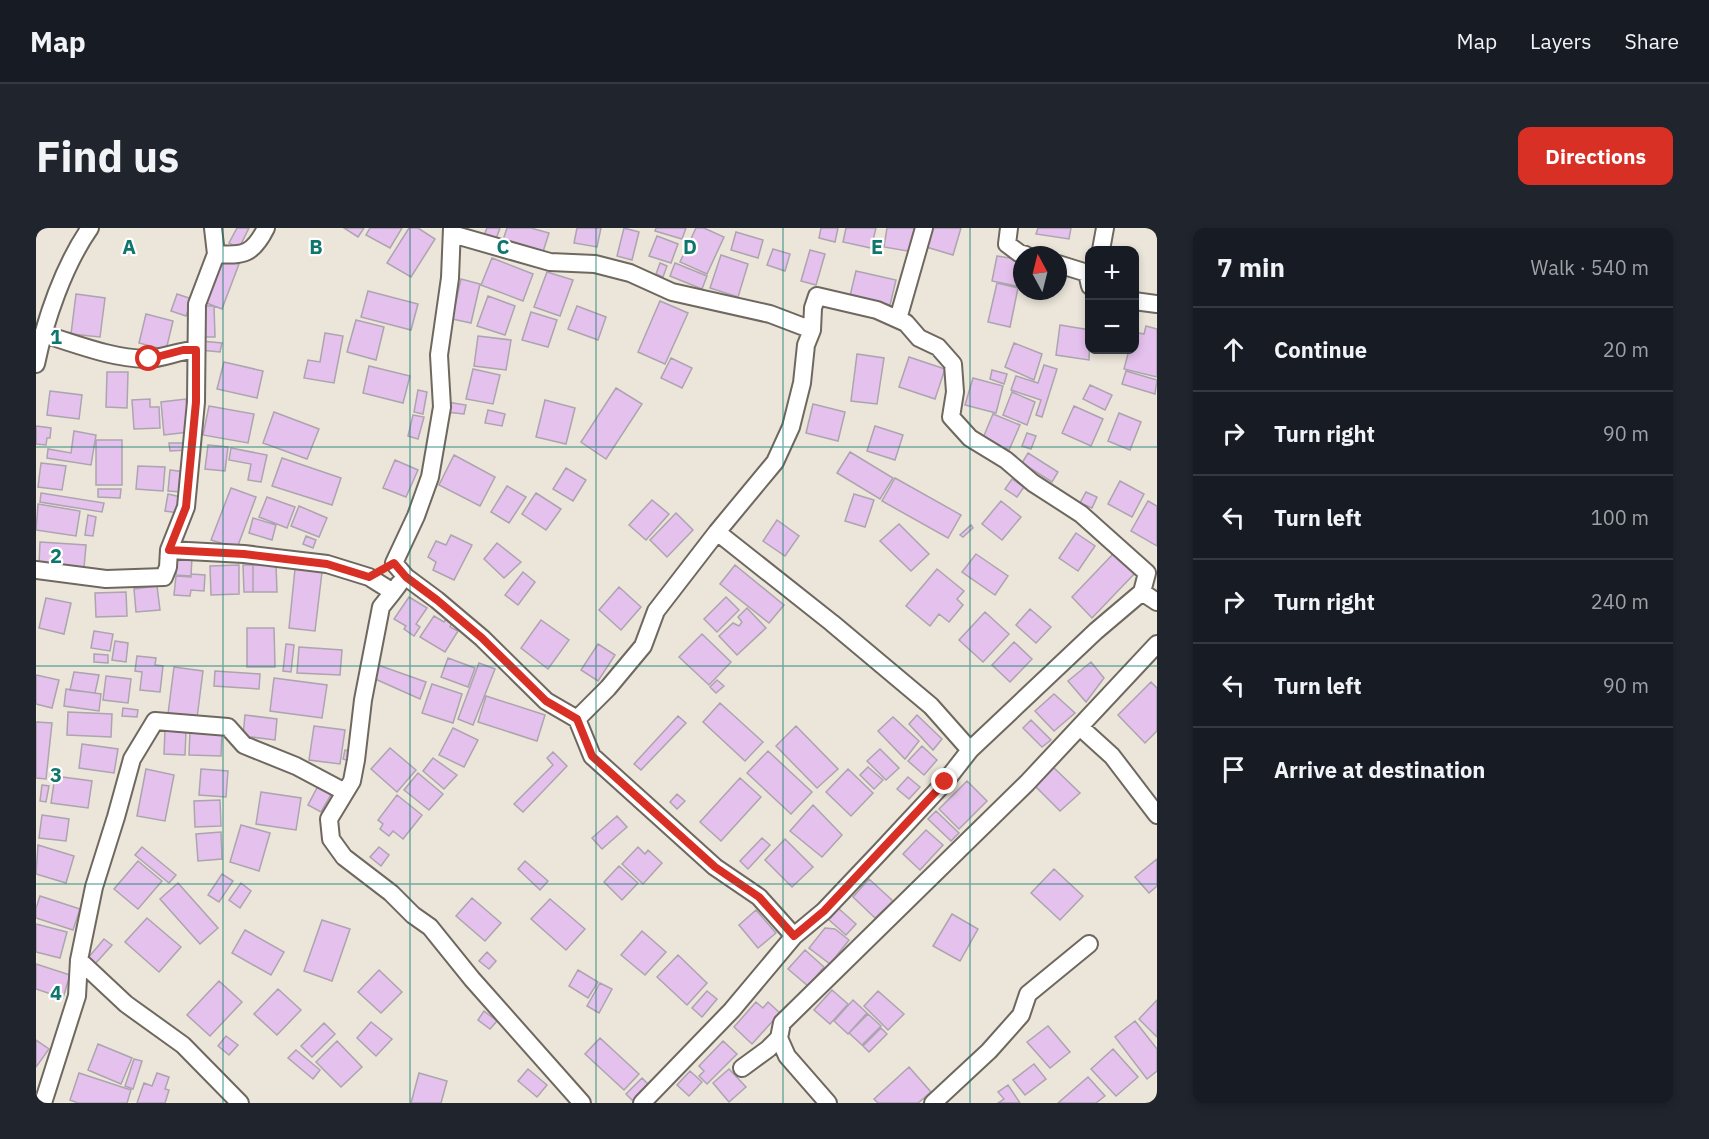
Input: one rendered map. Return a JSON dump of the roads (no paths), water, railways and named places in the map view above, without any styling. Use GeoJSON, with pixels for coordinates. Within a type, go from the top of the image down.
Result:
{"type":"FeatureCollection","features":[{"type":"Feature","properties":{"kind":"street"},"geometry":{"type":"LineString","coordinates":[[36,364],[42,334],[80,242],[90,228]]}},
{"type":"Feature","properties":{"kind":"street"},"geometry":{"type":"LineString","coordinates":[[36,570],[86,578],[136,580],[164,577],[168,567],[169,550],[186,507],[196,402],[197,304],[216,254],[213,228]]}},
{"type":"Feature","properties":{"kind":"street"},"geometry":{"type":"LineString","coordinates":[[216,254],[238,256],[257,245],[266,228]]}},
{"type":"Feature","properties":{"kind":"street"},"geometry":{"type":"LineString","coordinates":[[898,319],[924,228]]}},
{"type":"Feature","properties":{"kind":"street"},"geometry":{"type":"LineString","coordinates":[[1009,228],[1007,244],[1013,248]]}},
{"type":"Feature","properties":{"kind":"street"},"geometry":{"type":"LineString","coordinates":[[1102,246],[1105,228]]}},
{"type":"Feature","properties":{"kind":"street"},"geometry":{"type":"LineString","coordinates":[[369,577],[394,563],[416,516],[430,477],[442,407],[439,355],[450,278],[452,231],[550,262],[595,264],[621,271],[672,292],[770,314],[812,330]]}},
{"type":"Feature","properties":{"kind":"street"},"geometry":{"type":"LineString","coordinates":[[1067,267],[1085,274]]}},
{"type":"Feature","properties":{"kind":"street"},"geometry":{"type":"LineString","coordinates":[[577,719],[608,688],[643,646],[656,611],[775,462],[791,427],[802,383],[806,345],[812,330],[813,308],[818,296],[877,310],[906,322],[919,338],[938,347],[953,364],[955,392],[951,417],[970,438],[1006,460],[1034,483],[1081,514],[1147,573],[1142,592],[1096,631],[970,750],[945,782],[824,911],[794,936],[732,1010],[642,1103]]}},
{"type":"Feature","properties":{"kind":"street"},"geometry":{"type":"LineString","coordinates":[[1139,301],[1157,303]]}},
{"type":"Feature","properties":{"kind":"street"},"geometry":{"type":"LineString","coordinates":[[42,334],[116,356],[149,359],[183,350],[196,350]]}},
{"type":"Feature","properties":{"kind":"street"},"geometry":{"type":"LineString","coordinates":[[717,532],[931,705],[970,750]]}},
{"type":"Feature","properties":{"kind":"street"},"geometry":{"type":"LineString","coordinates":[[169,550],[244,554],[327,564],[369,577],[393,592]]}},
{"type":"Feature","properties":{"kind":"street"},"geometry":{"type":"LineString","coordinates":[[394,563],[406,577],[482,638],[546,701],[577,719],[592,756],[715,867],[759,897],[794,936]]}},
{"type":"Feature","properties":{"kind":"street"},"geometry":{"type":"LineString","coordinates":[[406,577],[381,607],[363,700],[352,781],[329,819],[331,839],[344,857],[430,927],[472,979],[582,1103]]}},
{"type":"Feature","properties":{"kind":"street"},"geometry":{"type":"LineString","coordinates":[[1142,592],[1157,602]]}},
{"type":"Feature","properties":{"kind":"street"},"geometry":{"type":"LineString","coordinates":[[741,1068],[768,1050],[779,1038],[782,1023],[1019,791],[1157,644]]}},
{"type":"Feature","properties":{"kind":"street"},"geometry":{"type":"LineString","coordinates":[[43,1103],[76,996],[79,960],[93,887],[132,759],[155,721],[228,727],[244,745],[296,766],[345,792]]}},
{"type":"Feature","properties":{"kind":"street"},"geometry":{"type":"LineString","coordinates":[[1080,727],[1112,756],[1157,815]]}},
{"type":"Feature","properties":{"kind":"street"},"geometry":{"type":"LineString","coordinates":[[933,1103],[989,1051],[1021,1015],[1028,994],[1089,944]]}},
{"type":"Feature","properties":{"kind":"street"},"geometry":{"type":"LineString","coordinates":[[79,960],[126,1004],[183,1045],[240,1103]]}},
{"type":"Feature","properties":{"kind":"street"},"geometry":{"type":"LineString","coordinates":[[779,1038],[787,1056],[828,1103]]}}]}
